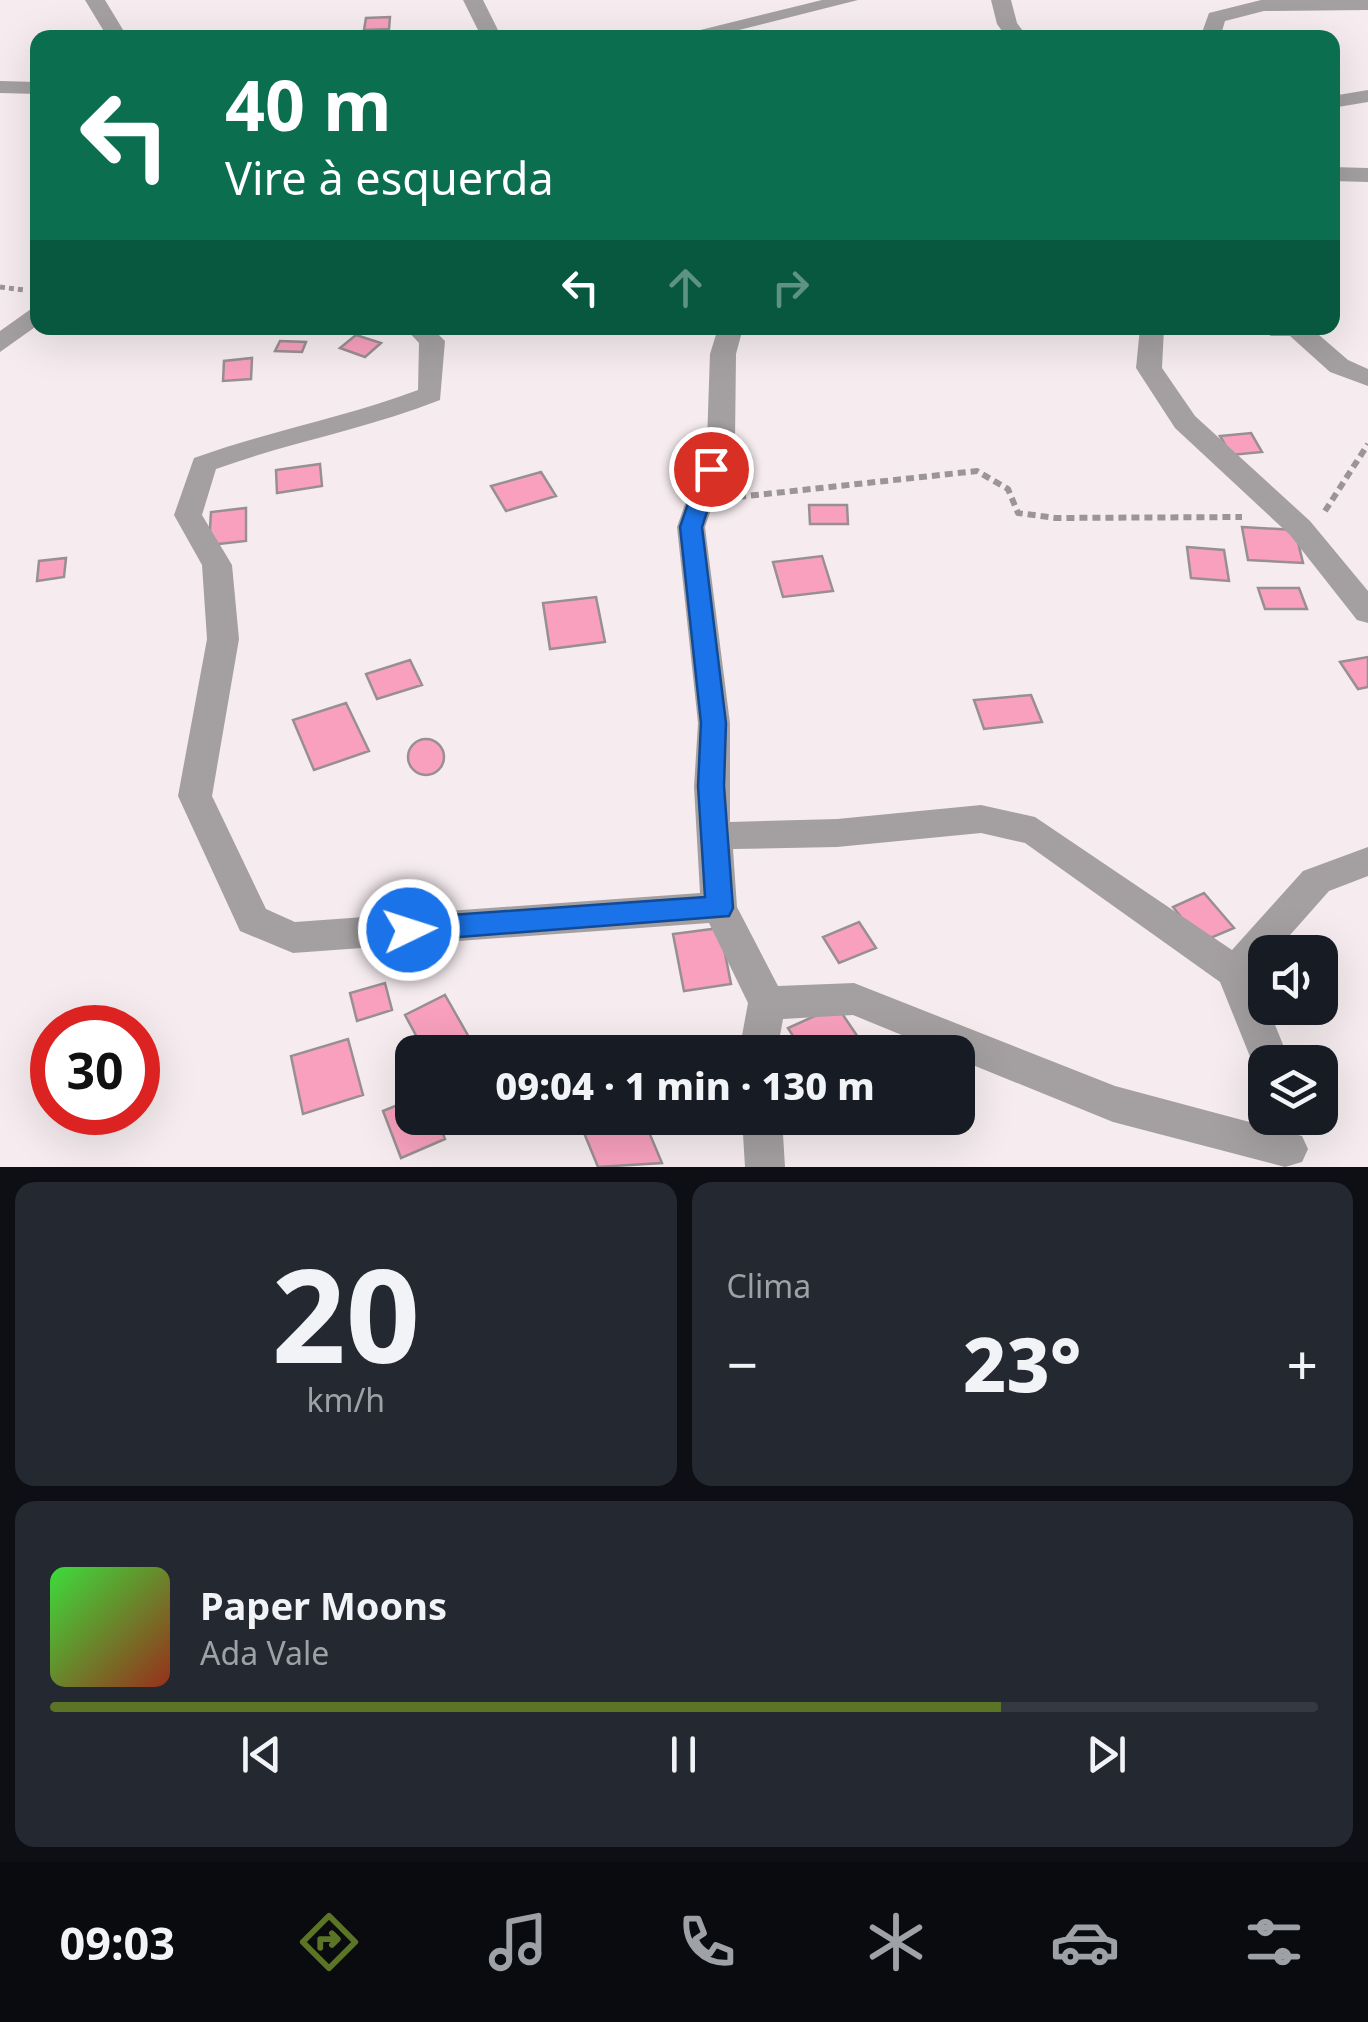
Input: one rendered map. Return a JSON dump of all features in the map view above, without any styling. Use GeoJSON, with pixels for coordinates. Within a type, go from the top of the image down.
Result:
{"type":"FeatureCollection","features":[{"type":"Feature","properties":{"kind":"street"},"geometry":{"type":"LineString","coordinates":[[95,0],[113,30]]}},
{"type":"Feature","properties":{"kind":"street"},"geometry":{"type":"LineString","coordinates":[[472,0],[488,30]]}},
{"type":"Feature","properties":{"kind":"street"},"geometry":{"type":"LineString","coordinates":[[714,30],[848,0]]}},
{"type":"Feature","properties":{"kind":"street"},"geometry":{"type":"LineString","coordinates":[[1001,0],[1012,30]]}},
{"type":"Feature","properties":{"kind":"street"},"geometry":{"type":"LineString","coordinates":[[1212,30],[1216,17],[1264,5],[1368,4]]}},
{"type":"Feature","properties":{"kind":"street"},"geometry":{"type":"LineString","coordinates":[[0,88],[30,88]]}},
{"type":"Feature","properties":{"kind":"street"},"geometry":{"type":"LineString","coordinates":[[1340,101],[1368,96]]}},
{"type":"Feature","properties":{"kind":"street"},"geometry":{"type":"LineString","coordinates":[[1340,174],[1368,175]]}},
{"type":"Feature","properties":{"kind":"street"},"geometry":{"type":"LineString","coordinates":[[0,344],[30,318]]}},
{"type":"Feature","properties":{"kind":"street"},"geometry":{"type":"LineString","coordinates":[[425,335],[432,341],[430,394],[364,420],[266,441],[204,464],[191,494],[188,515],[217,565],[223,639],[195,796],[254,920],[293,938],[719,908]]}},
{"type":"Feature","properties":{"kind":"street"},"geometry":{"type":"LineString","coordinates":[[728,335],[723,354],[721,440],[691,527],[714,723],[719,908],[767,1003],[761,1035]]}},
{"type":"Feature","properties":{"kind":"street"},"geometry":{"type":"LineString","coordinates":[[1151,335],[1149,368],[1185,422],[1292,521],[1368,612]]}},
{"type":"Feature","properties":{"kind":"street"},"geometry":{"type":"LineString","coordinates":[[1304,335],[1339,366],[1368,378]]}},
{"type":"Feature","properties":{"kind":"street"},"geometry":{"type":"LineString","coordinates":[[716,836],[837,832],[981,819],[1035,831],[1235,972],[1264,1045]]}},
{"type":"Feature","properties":{"kind":"street"},"geometry":{"type":"LineString","coordinates":[[1235,972],[1316,881],[1368,861]]}},
{"type":"Feature","properties":{"kind":"street"},"geometry":{"type":"LineString","coordinates":[[767,1003],[854,999],[1113,1104],[1288,1145]]}},
{"type":"Feature","properties":{"kind":"street"},"geometry":{"type":"LineString","coordinates":[[763,1135],[764,1167]]}},
{"type":"Feature","properties":{"kind":"path"},"geometry":{"type":"LineString","coordinates":[[691,527],[744,494],[977,471],[1008,490],[1018,513],[1056,518],[1320,519],[1345,482],[1354,457],[1368,444]]}},
{"type":"Feature","properties":{"kind":"building"},"geometry":{"type":"Polygon","coordinates":[[[390,17],[389,29],[364,30],[366,18],[390,17]]]}},
{"type":"Feature","properties":{"kind":"building"},"geometry":{"type":"Polygon","coordinates":[[[356,335],[381,343],[365,357],[340,348],[356,335]]]}},
{"type":"Feature","properties":{"kind":"building"},"geometry":{"type":"Polygon","coordinates":[[[280,341],[306,342],[302,352],[275,351],[280,341]]]}},
{"type":"Feature","properties":{"kind":"building"},"geometry":{"type":"Polygon","coordinates":[[[252,358],[251,379],[223,381],[224,361],[252,358]]]}},
{"type":"Feature","properties":{"kind":"building"},"geometry":{"type":"Polygon","coordinates":[[[1251,433],[1262,452],[1231,455],[1220,436],[1251,433]]]}},
{"type":"Feature","properties":{"kind":"building"},"geometry":{"type":"Polygon","coordinates":[[[320,464],[322,486],[277,493],[276,470],[320,464]]]}},
{"type":"Feature","properties":{"kind":"building"},"geometry":{"type":"Polygon","coordinates":[[[541,472],[556,496],[506,511],[491,486],[541,472]]]}},
{"type":"Feature","properties":{"kind":"building"},"geometry":{"type":"Polygon","coordinates":[[[809,505],[847,505],[848,524],[810,524],[809,505]]]}},
{"type":"Feature","properties":{"kind":"building"},"geometry":{"type":"Polygon","coordinates":[[[246,508],[246,541],[209,545],[211,512],[246,508]]]}},
{"type":"Feature","properties":{"kind":"building"},"geometry":{"type":"Polygon","coordinates":[[[1242,527],[1295,530],[1303,563],[1248,560],[1242,527]]]}},
{"type":"Feature","properties":{"kind":"building"},"geometry":{"type":"Polygon","coordinates":[[[1187,547],[1224,550],[1229,581],[1191,578],[1187,547]]]}},
{"type":"Feature","properties":{"kind":"building"},"geometry":{"type":"Polygon","coordinates":[[[822,556],[833,591],[783,597],[773,562],[822,556]]]}},
{"type":"Feature","properties":{"kind":"building"},"geometry":{"type":"Polygon","coordinates":[[[66,558],[64,577],[37,581],[39,561],[66,558]]]}},
{"type":"Feature","properties":{"kind":"building"},"geometry":{"type":"Polygon","coordinates":[[[1258,588],[1299,588],[1307,609],[1265,609],[1258,588]]]}},
{"type":"Feature","properties":{"kind":"building"},"geometry":{"type":"Polygon","coordinates":[[[596,597],[605,642],[550,649],[543,603],[596,597]]]}},
{"type":"Feature","properties":{"kind":"building"},"geometry":{"type":"Polygon","coordinates":[[[1368,657],[1368,687],[1358,689],[1340,662],[1368,657]]]}},
{"type":"Feature","properties":{"kind":"building"},"geometry":{"type":"Polygon","coordinates":[[[410,660],[422,685],[377,699],[366,674],[410,660]]]}},
{"type":"Feature","properties":{"kind":"building"},"geometry":{"type":"Polygon","coordinates":[[[1031,695],[1042,722],[984,729],[974,700],[1031,695]]]}},
{"type":"Feature","properties":{"kind":"building"},"geometry":{"type":"Polygon","coordinates":[[[346,703],[369,751],[314,770],[293,720],[346,703]]]}},
{"type":"Feature","properties":{"kind":"building"},"geometry":{"type":"Polygon","coordinates":[[[426,739],[439,744],[444,757],[439,770],[426,775],[413,770],[408,757],[413,744],[426,739]]]}},
{"type":"Feature","properties":{"kind":"building"},"geometry":{"type":"Polygon","coordinates":[[[1204,893],[1234,928],[1201,942],[1173,907],[1204,893]]]}},
{"type":"Feature","properties":{"kind":"building"},"geometry":{"type":"Polygon","coordinates":[[[859,922],[876,948],[839,963],[823,937],[859,922]]]}},
{"type":"Feature","properties":{"kind":"building"},"geometry":{"type":"Polygon","coordinates":[[[720,928],[731,984],[684,991],[673,934],[720,928]]]}},
{"type":"Feature","properties":{"kind":"building"},"geometry":{"type":"Polygon","coordinates":[[[385,983],[392,1010],[357,1021],[350,993],[385,983]]]}},
{"type":"Feature","properties":{"kind":"building"},"geometry":{"type":"Polygon","coordinates":[[[445,995],[468,1035],[416,1035],[405,1015],[445,995]]]}},
{"type":"Feature","properties":{"kind":"building"},"geometry":{"type":"Polygon","coordinates":[[[837,1006],[857,1035],[792,1035],[788,1028],[837,1006]]]}},
{"type":"Feature","properties":{"kind":"building"},"geometry":{"type":"Polygon","coordinates":[[[348,1039],[363,1095],[303,1114],[291,1056],[348,1039]]]}},
{"type":"Feature","properties":{"kind":"building"},"geometry":{"type":"Polygon","coordinates":[[[395,1106],[395,1135],[443,1135],[445,1139],[401,1158],[383,1111],[395,1106]]]}},
{"type":"Feature","properties":{"kind":"building"},"geometry":{"type":"Polygon","coordinates":[[[585,1135],[650,1135],[662,1163],[598,1167],[585,1135]]]}},
{"type":"Feature","properties":{"kind":"route"},"geometry":{"type":"LineString","coordinates":[[409,930],[719,908],[711,786],[714,723],[691,527],[711,469]]}}]}
